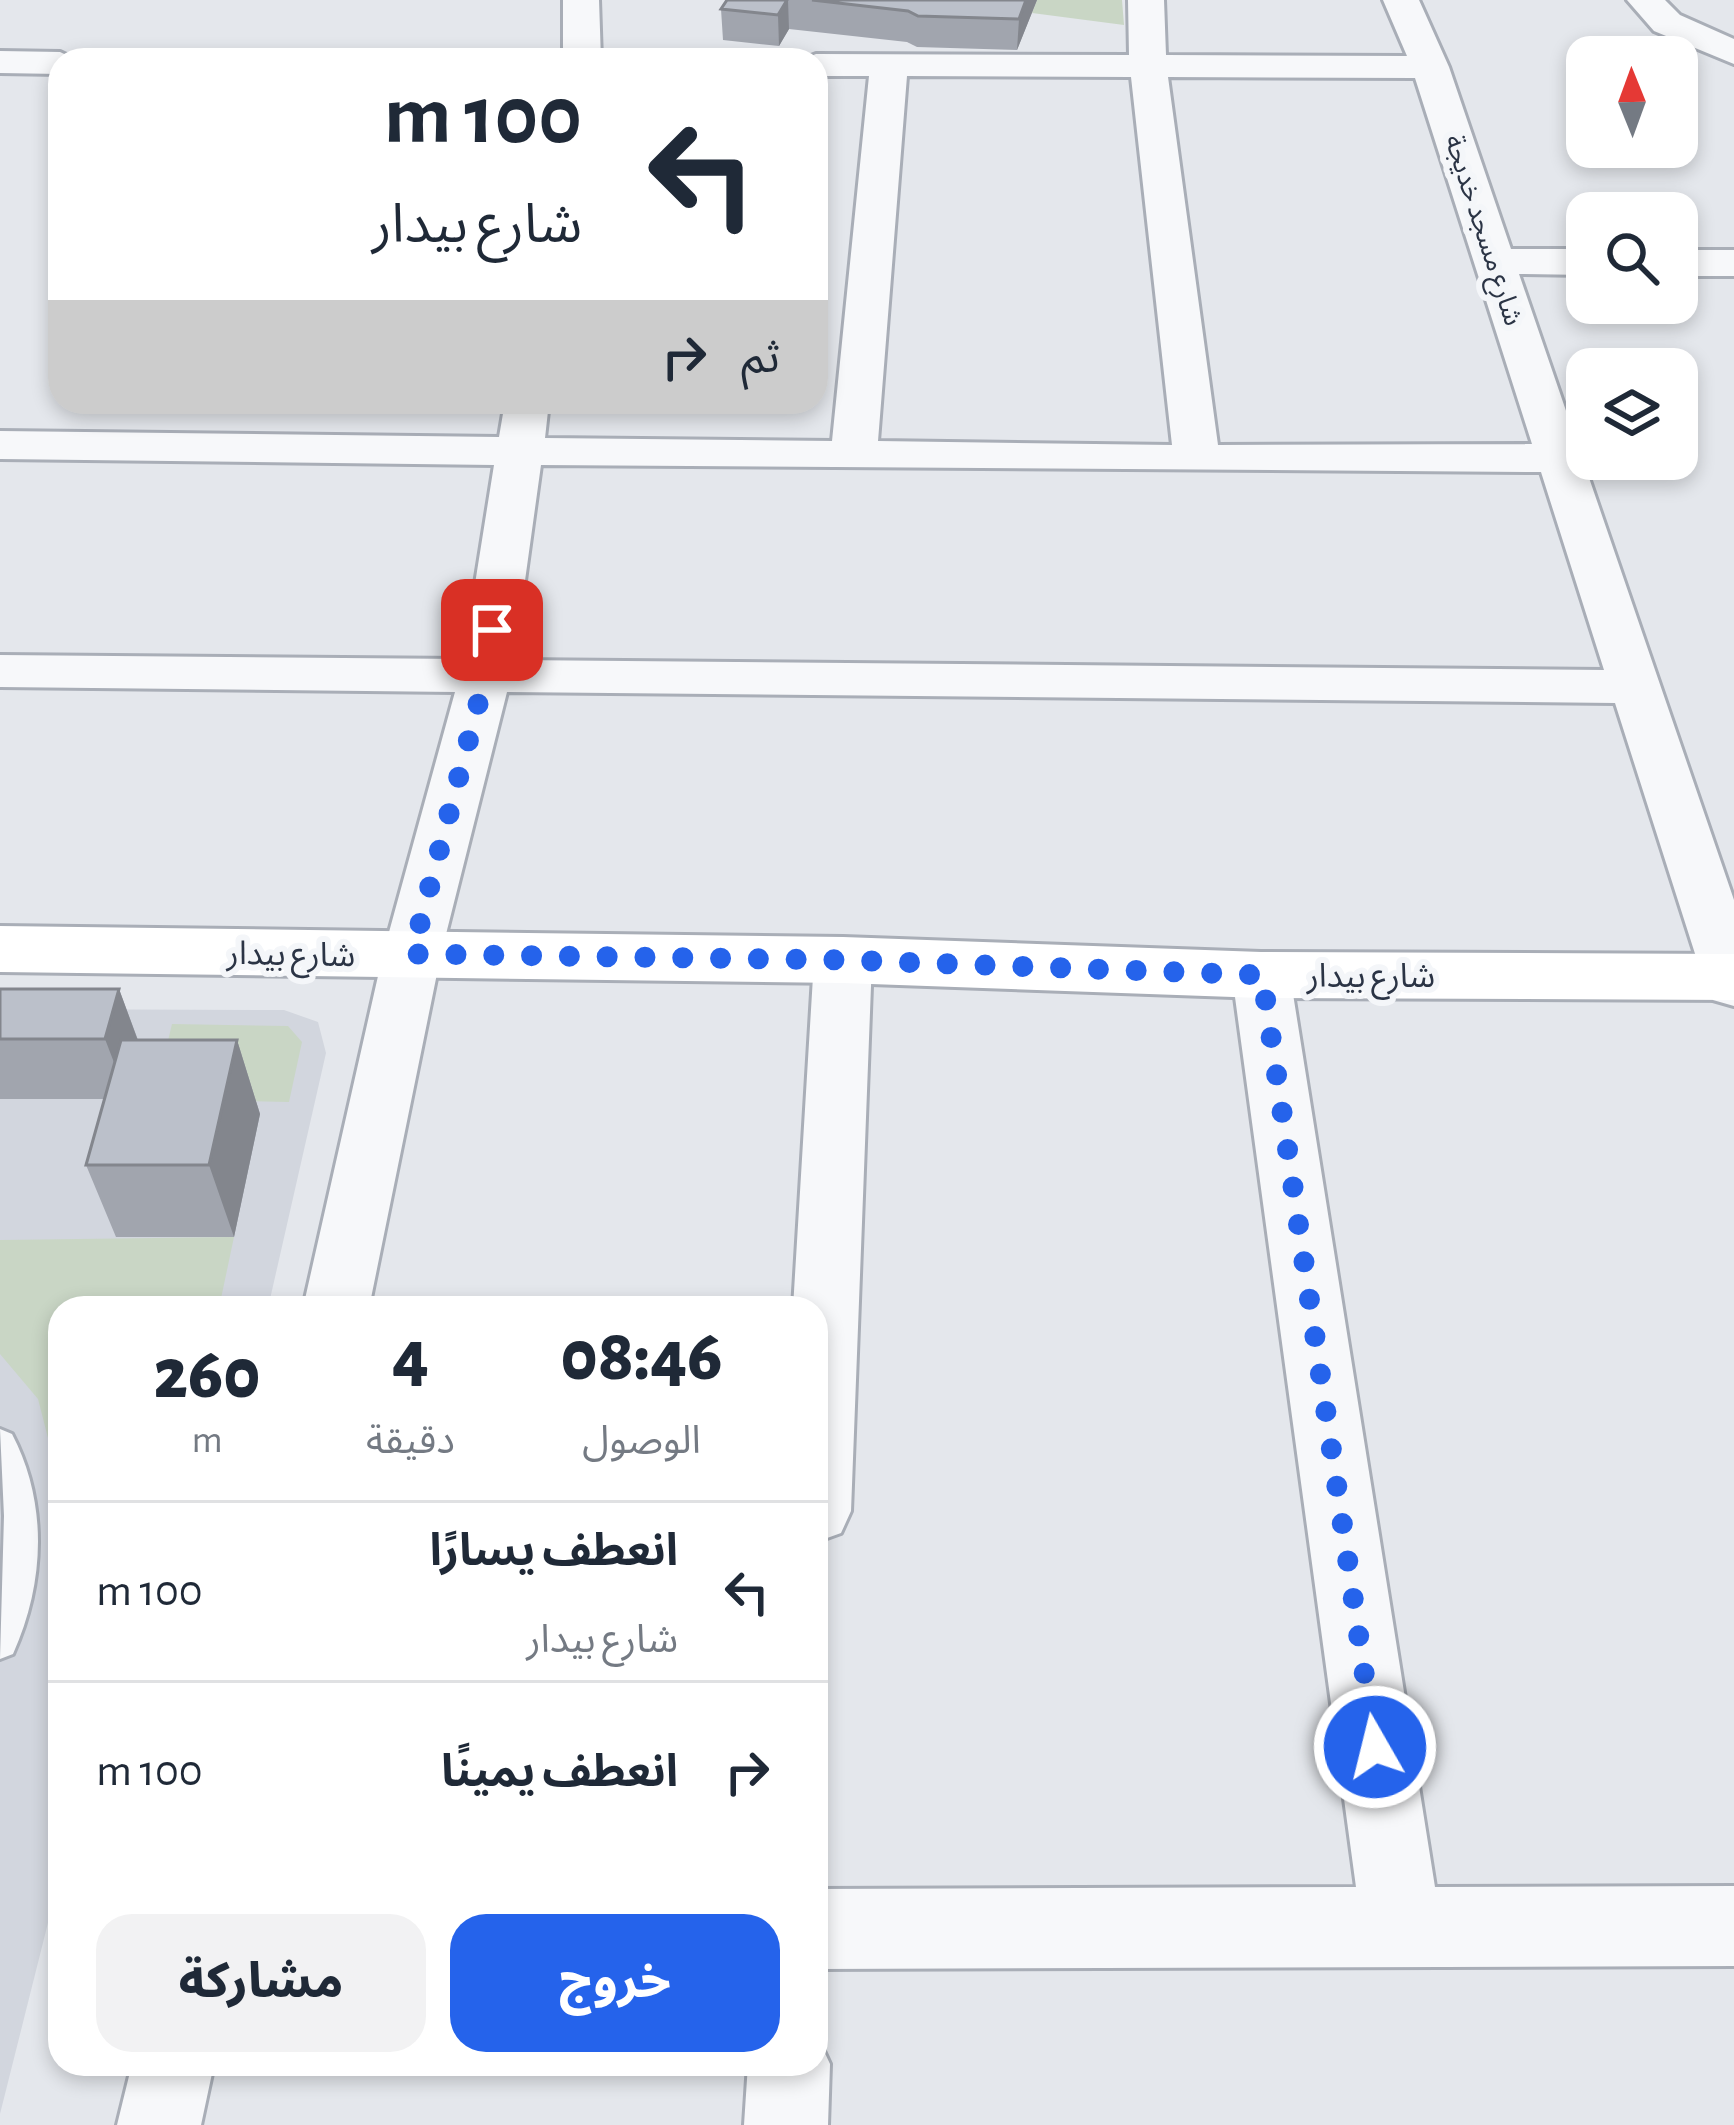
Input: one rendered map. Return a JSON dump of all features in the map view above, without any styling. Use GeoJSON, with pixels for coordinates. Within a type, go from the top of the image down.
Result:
{"type":"FeatureCollection","features":[{"type":"Feature","properties":{"kind":"main road","name":"شارع بيدار"},"geometry":{"type":"LineString","coordinates":[[0,949],[843,960],[1262,975],[1732,980]]}},
{"type":"Feature","properties":{"kind":"street"},"geometry":{"type":"LineString","coordinates":[[581,0],[582,48]]}},
{"type":"Feature","properties":{"kind":"street"},"geometry":{"type":"LineString","coordinates":[[1146,0],[1148,66],[1197,459]]}},
{"type":"Feature","properties":{"kind":"street","name":"شارع مسجد خديجة"},"geometry":{"type":"LineString","coordinates":[[1402,0],[1430,67],[1732,980]]}},
{"type":"Feature","properties":{"kind":"street"},"geometry":{"type":"LineString","coordinates":[[1645,0],[1667,22],[1734,53]]}},
{"type":"Feature","properties":{"kind":"street"},"geometry":{"type":"LineString","coordinates":[[5,72],[48,65]]}},
{"type":"Feature","properties":{"kind":"street"},"geometry":{"type":"LineString","coordinates":[[828,65],[1430,67]]}},
{"type":"Feature","properties":{"kind":"street"},"geometry":{"type":"LineString","coordinates":[[854,454],[890,65]]}},
{"type":"Feature","properties":{"kind":"street"},"geometry":{"type":"LineString","coordinates":[[1494,262],[1566,262]]}},
{"type":"Feature","properties":{"kind":"street"},"geometry":{"type":"LineString","coordinates":[[1698,263],[1734,263]]}},
{"type":"Feature","properties":{"kind":"street"},"geometry":{"type":"LineString","coordinates":[[0,445],[151,423],[522,427],[854,454],[1558,458]]}},
{"type":"Feature","properties":{"kind":"street"},"geometry":{"type":"LineString","coordinates":[[339,1296],[412,954],[486,674],[522,427]]}},
{"type":"Feature","properties":{"kind":"street"},"geometry":{"type":"LineString","coordinates":[[0,671],[1634,687]]}},
{"type":"Feature","properties":{"kind":"street"},"geometry":{"type":"LineString","coordinates":[[827,1296],[843,960]]}},
{"type":"Feature","properties":{"kind":"street"},"geometry":{"type":"LineString","coordinates":[[1262,975],[1402,1929]]}},
{"type":"Feature","properties":{"kind":"street"},"geometry":{"type":"LineString","coordinates":[[828,1929],[1734,1926]]}},
{"type":"Feature","properties":{"kind":"street"},"geometry":{"type":"LineString","coordinates":[[159,2125],[170,2076]]}},
{"type":"Feature","properties":{"kind":"street"},"geometry":{"type":"LineString","coordinates":[[785,2125],[788,2076]]}},
{"type":"Feature","properties":{"kind":"lane"},"geometry":{"type":"LineString","coordinates":[[0,1444],[17,1472],[22,1563],[0,1642]]}},
{"type":"Feature","properties":{"kind":"shaded area"},"geometry":{"type":"Polygon","coordinates":[[[0,1009],[284,1010],[318,1022],[326,1053],[271,1296],[48,1296],[48,1923],[0,2114],[0,1009]]]}},
{"type":"Feature","properties":{"kind":"green space"},"geometry":{"type":"Polygon","coordinates":[[[1037,0],[1122,0],[1124,25],[1032,13],[1037,0]]]}},
{"type":"Feature","properties":{"kind":"green space"},"geometry":{"type":"Polygon","coordinates":[[[172,1024],[288,1026],[302,1042],[289,1102],[154,1099],[172,1024]]]}},
{"type":"Feature","properties":{"kind":"green space"},"geometry":{"type":"Polygon","coordinates":[[[234,1237],[222,1296],[48,1296],[48,1438],[38,1399],[0,1354],[0,1240],[234,1237]]]}},
{"type":"Feature","properties":{"kind":"building"},"geometry":{"type":"Polygon","coordinates":[[[727,0],[787,0],[778,15],[721,9],[727,0]]]}},
{"type":"Feature","properties":{"kind":"building"},"geometry":{"type":"Polygon","coordinates":[[[812,0],[1026,0],[1019,19],[918,16],[812,0]]]}},
{"type":"Feature","properties":{"kind":"building"},"geometry":{"type":"Polygon","coordinates":[[[0,989],[119,989],[105,1039],[0,1039],[0,989]]]}},
{"type":"Feature","properties":{"kind":"building"},"geometry":{"type":"Polygon","coordinates":[[[121,1040],[237,1040],[209,1165],[86,1165],[121,1040]]]}},
{"type":"Feature","properties":{"kind":"route"},"geometry":{"type":"LineString","coordinates":[[492,630],[486,674],[412,954],[843,960],[1262,975],[1375,1747]]}}]}
